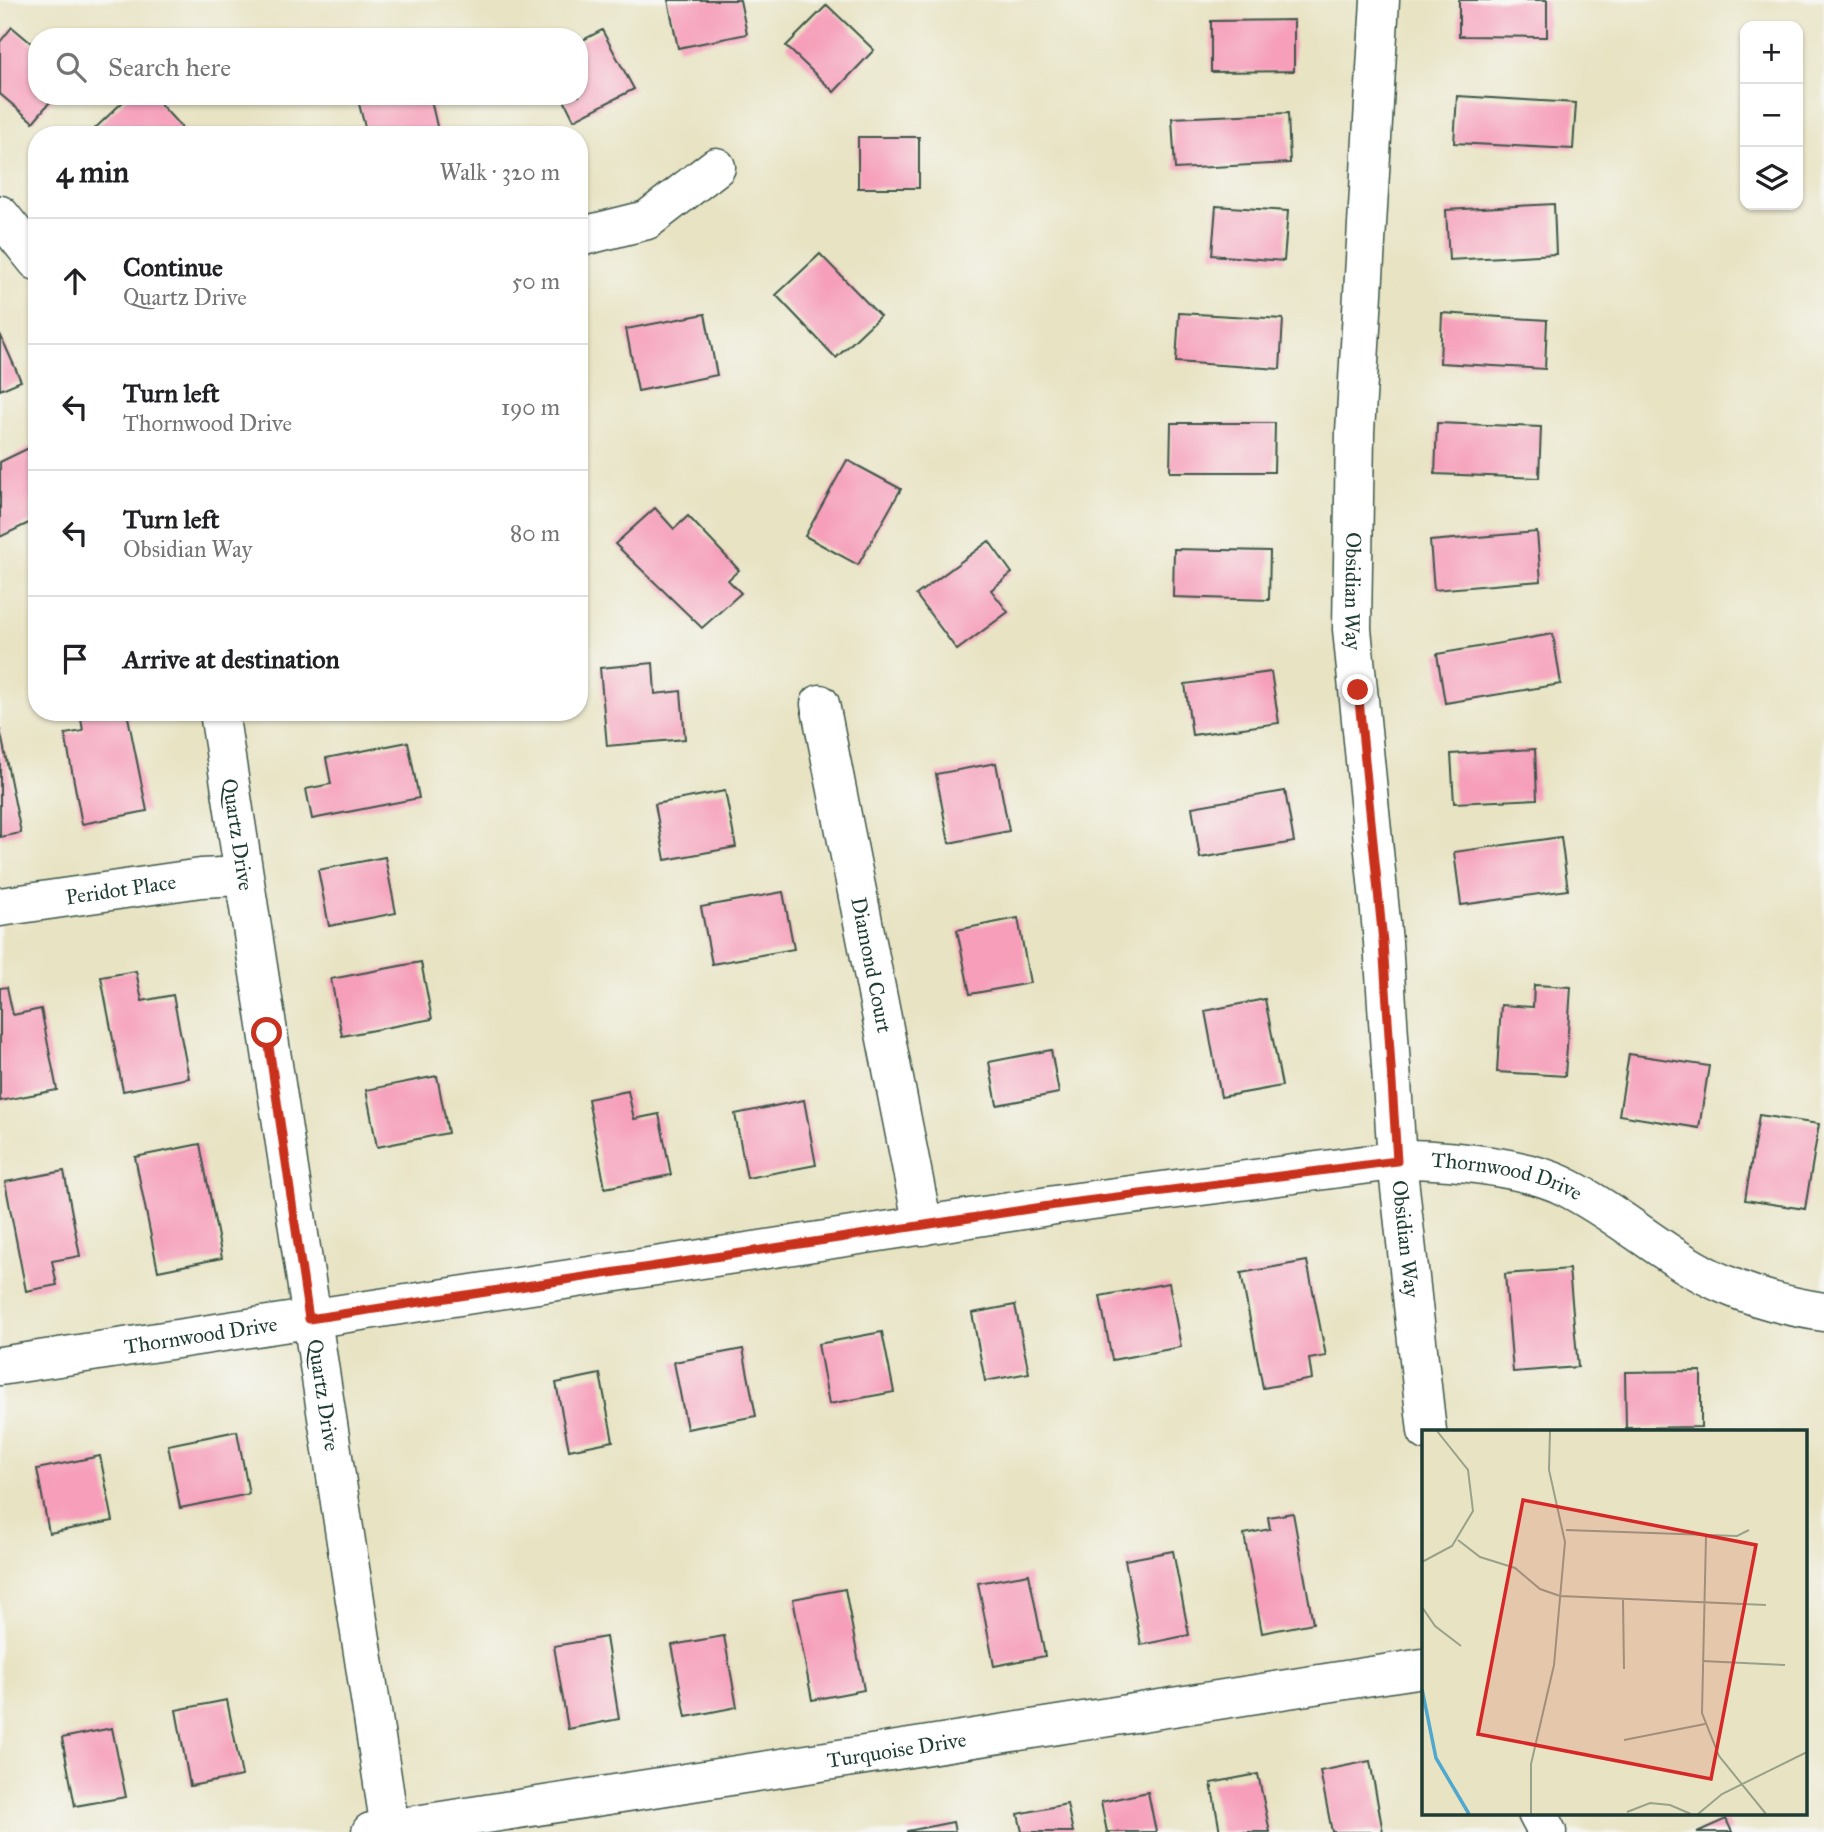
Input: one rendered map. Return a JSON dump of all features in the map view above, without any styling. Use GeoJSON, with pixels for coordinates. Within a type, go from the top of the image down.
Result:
{"type":"FeatureCollection","features":[{"type":"Feature","properties":{"kind":"street","name":"Obsidian Way"},"geometry":{"type":"LineString","coordinates":[[1380,0],[1355,432],[1352,629],[1383,942],[1397,1161],[1427,1430]]}},
{"type":"Feature","properties":{"kind":"street"},"geometry":{"type":"LineString","coordinates":[[588,235],[647,220],[716,167]]}},
{"type":"Feature","properties":{"kind":"street"},"geometry":{"type":"LineString","coordinates":[[0,215],[28,250]]}},
{"type":"Feature","properties":{"kind":"street","name":"Diamond Court"},"geometry":{"type":"LineString","coordinates":[[820,704],[923,1226]]}},
{"type":"Feature","properties":{"kind":"street","name":"Quartz Drive"},"geometry":{"type":"LineString","coordinates":[[220,721],[309,1319],[380,1830]]}},
{"type":"Feature","properties":{"kind":"street","name":"Peridot Place"},"geometry":{"type":"LineString","coordinates":[[0,908],[201,878],[242,876]]}},
{"type":"Feature","properties":{"kind":"street","name":"Thornwood Drive"},"geometry":{"type":"LineString","coordinates":[[0,1366],[1076,1202],[1397,1161],[1449,1160],[1499,1168],[1564,1186],[1725,1285],[1788,1307],[1824,1312]]}},
{"type":"Feature","properties":{"kind":"street","name":"Turquoise Drive"},"geometry":{"type":"LineString","coordinates":[[380,1830],[1422,1668]]}},
{"type":"Feature","properties":{"kind":"street"},"geometry":{"type":"LineString","coordinates":[[1538,1814],[1547,1832]]}},
{"type":"Feature","properties":{"kind":"building"},"geometry":{"type":"Polygon","coordinates":[[[668,0],[740,0],[747,34],[678,48],[668,0]]]}},
{"type":"Feature","properties":{"kind":"building"},"geometry":{"type":"Polygon","coordinates":[[[1459,0],[1547,0],[1547,37],[1459,36],[1459,0]]]}},
{"type":"Feature","properties":{"kind":"building"},"geometry":{"type":"Polygon","coordinates":[[[827,5],[874,50],[834,92],[786,46],[827,5]]]}},
{"type":"Feature","properties":{"kind":"building"},"geometry":{"type":"Polygon","coordinates":[[[1294,20],[1294,71],[1211,72],[1211,21],[1294,20]]]}},
{"type":"Feature","properties":{"kind":"building"},"geometry":{"type":"Polygon","coordinates":[[[12,27],[28,40],[28,105],[47,105],[33,122],[0,94],[0,42],[12,27]]]}},
{"type":"Feature","properties":{"kind":"building"},"geometry":{"type":"Polygon","coordinates":[[[602,30],[634,89],[574,120],[566,105],[588,105],[588,37],[602,30]]]}},
{"type":"Feature","properties":{"kind":"building"},"geometry":{"type":"Polygon","coordinates":[[[1457,96],[1576,103],[1573,149],[1454,143],[1457,96]]]}},
{"type":"Feature","properties":{"kind":"building"},"geometry":{"type":"Polygon","coordinates":[[[120,105],[161,105],[180,126],[97,126],[120,105]]]}},
{"type":"Feature","properties":{"kind":"building"},"geometry":{"type":"Polygon","coordinates":[[[359,105],[432,105],[437,126],[365,126],[359,105]]]}},
{"type":"Feature","properties":{"kind":"building"},"geometry":{"type":"Polygon","coordinates":[[[1288,113],[1290,163],[1175,169],[1172,118],[1288,113]]]}},
{"type":"Feature","properties":{"kind":"building"},"geometry":{"type":"Polygon","coordinates":[[[858,137],[919,137],[919,188],[858,188],[858,137]]]}},
{"type":"Feature","properties":{"kind":"building"},"geometry":{"type":"Polygon","coordinates":[[[1554,204],[1556,254],[1449,260],[1446,210],[1554,204]]]}},
{"type":"Feature","properties":{"kind":"building"},"geometry":{"type":"Polygon","coordinates":[[[1216,206],[1288,211],[1284,261],[1212,255],[1216,206]]]}},
{"type":"Feature","properties":{"kind":"building"},"geometry":{"type":"Polygon","coordinates":[[[820,254],[880,316],[836,358],[776,295],[820,254]]]}},
{"type":"Feature","properties":{"kind":"building"},"geometry":{"type":"Polygon","coordinates":[[[1179,313],[1283,319],[1280,369],[1176,362],[1179,313]]]}},
{"type":"Feature","properties":{"kind":"building"},"geometry":{"type":"Polygon","coordinates":[[[1442,313],[1547,320],[1545,369],[1440,363],[1442,313]]]}},
{"type":"Feature","properties":{"kind":"building"},"geometry":{"type":"Polygon","coordinates":[[[705,314],[717,375],[638,391],[626,329],[705,314]]]}},
{"type":"Feature","properties":{"kind":"building"},"geometry":{"type":"Polygon","coordinates":[[[0,334],[21,381],[0,390],[0,334]]]}},
{"type":"Feature","properties":{"kind":"building"},"geometry":{"type":"Polygon","coordinates":[[[1171,423],[1275,423],[1274,472],[1170,472],[1171,423]]]}},
{"type":"Feature","properties":{"kind":"building"},"geometry":{"type":"Polygon","coordinates":[[[1437,423],[1541,427],[1539,478],[1435,474],[1437,423]]]}},
{"type":"Feature","properties":{"kind":"building"},"geometry":{"type":"Polygon","coordinates":[[[28,448],[28,523],[0,537],[0,462],[28,448]]]}},
{"type":"Feature","properties":{"kind":"building"},"geometry":{"type":"Polygon","coordinates":[[[847,460],[901,489],[858,565],[805,536],[847,460]]]}},
{"type":"Feature","properties":{"kind":"building"},"geometry":{"type":"Polygon","coordinates":[[[655,508],[674,529],[688,516],[739,570],[728,580],[741,593],[702,628],[615,544],[655,508]]]}},
{"type":"Feature","properties":{"kind":"building"},"geometry":{"type":"Polygon","coordinates":[[[1537,532],[1541,581],[1434,590],[1430,541],[1537,532]]]}},
{"type":"Feature","properties":{"kind":"building"},"geometry":{"type":"Polygon","coordinates":[[[989,541],[1012,573],[991,590],[1008,612],[957,650],[916,595],[989,541]]]}},
{"type":"Feature","properties":{"kind":"building"},"geometry":{"type":"Polygon","coordinates":[[[1174,549],[1270,551],[1269,600],[1173,597],[1174,549]]]}},
{"type":"Feature","properties":{"kind":"building"},"geometry":{"type":"Polygon","coordinates":[[[1553,634],[1561,684],[1445,703],[1437,654],[1553,634]]]}},
{"type":"Feature","properties":{"kind":"building"},"geometry":{"type":"Polygon","coordinates":[[[653,663],[655,694],[681,691],[685,739],[607,746],[600,668],[653,663]]]}},
{"type":"Feature","properties":{"kind":"building"},"geometry":{"type":"Polygon","coordinates":[[[1271,672],[1279,723],[1192,735],[1185,684],[1271,672]]]}},
{"type":"Feature","properties":{"kind":"building"},"geometry":{"type":"Polygon","coordinates":[[[81,721],[129,721],[147,811],[82,824],[65,734],[83,731],[81,721]]]}},
{"type":"Feature","properties":{"kind":"building"},"geometry":{"type":"Polygon","coordinates":[[[0,729],[21,833],[0,837],[0,729]]]}},
{"type":"Feature","properties":{"kind":"building"},"geometry":{"type":"Polygon","coordinates":[[[408,742],[419,798],[312,819],[306,789],[331,784],[326,758],[408,742]]]}},
{"type":"Feature","properties":{"kind":"building"},"geometry":{"type":"Polygon","coordinates":[[[1535,749],[1537,799],[1454,803],[1451,754],[1535,749]]]}},
{"type":"Feature","properties":{"kind":"building"},"geometry":{"type":"Polygon","coordinates":[[[996,763],[1009,831],[949,843],[936,774],[996,763]]]}},
{"type":"Feature","properties":{"kind":"building"},"geometry":{"type":"Polygon","coordinates":[[[725,791],[736,847],[665,860],[655,804],[725,791]]]}},
{"type":"Feature","properties":{"kind":"building"},"geometry":{"type":"Polygon","coordinates":[[[1285,791],[1294,842],[1200,858],[1192,807],[1285,791]]]}},
{"type":"Feature","properties":{"kind":"building"},"geometry":{"type":"Polygon","coordinates":[[[1561,837],[1568,890],[1461,905],[1454,852],[1561,837]]]}},
{"type":"Feature","properties":{"kind":"building"},"geometry":{"type":"Polygon","coordinates":[[[385,857],[396,913],[329,926],[318,870],[385,857]]]}},
{"type":"Feature","properties":{"kind":"building"},"geometry":{"type":"Polygon","coordinates":[[[783,892],[794,949],[712,964],[701,907],[783,892]]]}},
{"type":"Feature","properties":{"kind":"building"},"geometry":{"type":"Polygon","coordinates":[[[1018,918],[1030,983],[970,994],[957,930],[1018,918]]]}},
{"type":"Feature","properties":{"kind":"building"},"geometry":{"type":"Polygon","coordinates":[[[421,962],[432,1019],[342,1036],[331,979],[421,962]]]}},
{"type":"Feature","properties":{"kind":"building"},"geometry":{"type":"Polygon","coordinates":[[[136,971],[142,1001],[173,995],[189,1078],[123,1091],[101,977],[136,971]]]}},
{"type":"Feature","properties":{"kind":"building"},"geometry":{"type":"Polygon","coordinates":[[[1534,985],[1571,987],[1565,1076],[1497,1072],[1501,1005],[1533,1007],[1534,985]]]}},
{"type":"Feature","properties":{"kind":"building"},"geometry":{"type":"Polygon","coordinates":[[[7,987],[13,1015],[41,1009],[57,1090],[0,1101],[0,988],[7,987]]]}},
{"type":"Feature","properties":{"kind":"building"},"geometry":{"type":"Polygon","coordinates":[[[1265,999],[1282,1086],[1221,1097],[1205,1011],[1265,999]]]}},
{"type":"Feature","properties":{"kind":"building"},"geometry":{"type":"Polygon","coordinates":[[[1051,1050],[1059,1093],[997,1105],[989,1062],[1051,1050]]]}},
{"type":"Feature","properties":{"kind":"building"},"geometry":{"type":"Polygon","coordinates":[[[1629,1054],[1709,1066],[1699,1128],[1619,1115],[1629,1054]]]}},
{"type":"Feature","properties":{"kind":"building"},"geometry":{"type":"Polygon","coordinates":[[[437,1076],[448,1133],[377,1147],[366,1090],[437,1076]]]}},
{"type":"Feature","properties":{"kind":"building"},"geometry":{"type":"Polygon","coordinates":[[[628,1091],[634,1119],[659,1114],[671,1175],[605,1188],[588,1099],[628,1091]]]}},
{"type":"Feature","properties":{"kind":"building"},"geometry":{"type":"Polygon","coordinates":[[[804,1100],[816,1165],[747,1178],[735,1114],[804,1100]]]}},
{"type":"Feature","properties":{"kind":"building"},"geometry":{"type":"Polygon","coordinates":[[[1759,1115],[1819,1124],[1805,1209],[1745,1200],[1759,1115]]]}},
{"type":"Feature","properties":{"kind":"building"},"geometry":{"type":"Polygon","coordinates":[[[200,1144],[222,1258],[158,1271],[135,1157],[200,1144]]]}},
{"type":"Feature","properties":{"kind":"building"},"geometry":{"type":"Polygon","coordinates":[[[64,1171],[80,1256],[52,1261],[57,1285],[26,1291],[5,1182],[64,1171]]]}},
{"type":"Feature","properties":{"kind":"building"},"geometry":{"type":"Polygon","coordinates":[[[1307,1261],[1326,1356],[1309,1359],[1312,1379],[1263,1388],[1241,1273],[1307,1261]]]}},
{"type":"Feature","properties":{"kind":"building"},"geometry":{"type":"Polygon","coordinates":[[[1569,1269],[1578,1367],[1513,1372],[1505,1274],[1569,1269]]]}},
{"type":"Feature","properties":{"kind":"building"},"geometry":{"type":"Polygon","coordinates":[[[1169,1283],[1181,1347],[1112,1360],[1100,1296],[1169,1283]]]}},
{"type":"Feature","properties":{"kind":"building"},"geometry":{"type":"Polygon","coordinates":[[[1015,1305],[1029,1373],[985,1381],[972,1313],[1015,1305]]]}},
{"type":"Feature","properties":{"kind":"building"},"geometry":{"type":"Polygon","coordinates":[[[882,1332],[894,1392],[829,1404],[818,1344],[882,1332]]]}},
{"type":"Feature","properties":{"kind":"building"},"geometry":{"type":"Polygon","coordinates":[[[743,1349],[756,1416],[687,1429],[674,1362],[743,1349]]]}},
{"type":"Feature","properties":{"kind":"building"},"geometry":{"type":"Polygon","coordinates":[[[1701,1371],[1701,1427],[1626,1428],[1625,1372],[1701,1371]]]}},
{"type":"Feature","properties":{"kind":"building"},"geometry":{"type":"Polygon","coordinates":[[[600,1374],[613,1441],[569,1450],[556,1383],[600,1374]]]}},
{"type":"Feature","properties":{"kind":"building"},"geometry":{"type":"Polygon","coordinates":[[[237,1431],[249,1494],[180,1508],[168,1445],[237,1431]]]}},
{"type":"Feature","properties":{"kind":"building"},"geometry":{"type":"Polygon","coordinates":[[[100,1456],[113,1521],[49,1533],[37,1469],[100,1456]]]}},
{"type":"Feature","properties":{"kind":"building"},"geometry":{"type":"Polygon","coordinates":[[[1293,1513],[1313,1623],[1262,1633],[1244,1534],[1270,1529],[1268,1517],[1293,1513]]]}},
{"type":"Feature","properties":{"kind":"building"},"geometry":{"type":"Polygon","coordinates":[[[1173,1551],[1189,1635],[1141,1645],[1125,1560],[1173,1551]]]}},
{"type":"Feature","properties":{"kind":"building"},"geometry":{"type":"Polygon","coordinates":[[[1029,1574],[1045,1656],[994,1666],[978,1583],[1029,1574]]]}},
{"type":"Feature","properties":{"kind":"building"},"geometry":{"type":"Polygon","coordinates":[[[845,1589],[864,1690],[812,1700],[793,1599],[845,1589]]]}},
{"type":"Feature","properties":{"kind":"building"},"geometry":{"type":"Polygon","coordinates":[[[724,1636],[737,1707],[686,1717],[672,1645],[724,1636]]]}},
{"type":"Feature","properties":{"kind":"building"},"geometry":{"type":"Polygon","coordinates":[[[606,1637],[619,1719],[568,1729],[554,1646],[606,1637]]]}},
{"type":"Feature","properties":{"kind":"building"},"geometry":{"type":"Polygon","coordinates":[[[227,1700],[242,1776],[190,1786],[176,1710],[227,1700]]]}},
{"type":"Feature","properties":{"kind":"building"},"geometry":{"type":"Polygon","coordinates":[[[112,1728],[126,1797],[75,1806],[62,1738],[112,1728]]]}},
{"type":"Feature","properties":{"kind":"building"},"geometry":{"type":"Polygon","coordinates":[[[1370,1761],[1383,1832],[1332,1832],[1320,1771],[1370,1761]]]}},
{"type":"Feature","properties":{"kind":"building"},"geometry":{"type":"Polygon","coordinates":[[[1258,1774],[1270,1832],[1220,1832],[1211,1783],[1258,1774]]]}},
{"type":"Feature","properties":{"kind":"building"},"geometry":{"type":"Polygon","coordinates":[[[1148,1792],[1156,1832],[1107,1832],[1101,1802],[1148,1792]]]}},
{"type":"Feature","properties":{"kind":"building"},"geometry":{"type":"Polygon","coordinates":[[[1067,1804],[1073,1832],[1022,1832],[1018,1814],[1067,1804]]]}},
{"type":"Feature","properties":{"kind":"building"},"geometry":{"type":"Polygon","coordinates":[[[1726,1819],[1732,1832],[1697,1832],[1726,1819]]]}},
{"type":"Feature","properties":{"kind":"building"},"geometry":{"type":"Polygon","coordinates":[[[953,1822],[955,1832],[907,1832],[907,1831],[953,1822]]]}},
{"type":"Feature","properties":{"kind":"route"},"geometry":{"type":"LineString","coordinates":[[267,1033],[309,1319],[1062,1204],[1397,1161],[1383,942],[1358,690]]}}]}
